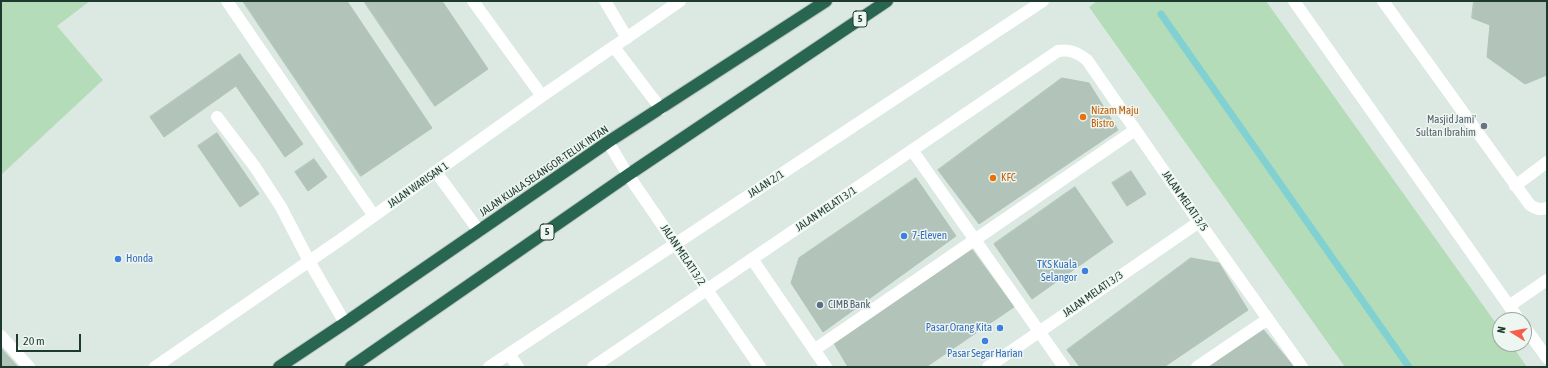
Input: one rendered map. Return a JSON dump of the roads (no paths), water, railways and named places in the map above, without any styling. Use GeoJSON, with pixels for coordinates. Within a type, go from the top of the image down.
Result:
{"type":"FeatureCollection","features":[{"type":"Feature","properties":{"kind":"highway","name":"JALAN KUALA SELANGOR-TELUK INTAN"},"geometry":{"type":"LineString","coordinates":[[285,365],[608,142],[826,1]]}},
{"type":"Feature","properties":{"kind":"highway","name":"5"},"geometry":{"type":"LineString","coordinates":[[351,367],[628,175],[887,1]]}},
{"type":"Feature","properties":{"kind":"street"},"geometry":{"type":"LineString","coordinates":[[227,1],[374,216]]}},
{"type":"Feature","properties":{"kind":"street"},"geometry":{"type":"LineString","coordinates":[[474,1],[542,96]]}},
{"type":"Feature","properties":{"kind":"street"},"geometry":{"type":"LineString","coordinates":[[605,1],[628,38]]}},
{"type":"Feature","properties":{"kind":"street","name":"JALAN WARISAN 1"},"geometry":{"type":"LineString","coordinates":[[155,367],[374,216],[542,96],[680,1]]}},
{"type":"Feature","properties":{"kind":"street","name":"JALAN 2/1"},"geometry":{"type":"LineString","coordinates":[[489,367],[1043,1]]}},
{"type":"Feature","properties":{"kind":"street"},"geometry":{"type":"LineString","coordinates":[[1294,1],[1513,312]]}},
{"type":"Feature","properties":{"kind":"street"},"geometry":{"type":"LineString","coordinates":[[1383,1],[1530,205],[1535,209],[1541,210],[1547,208]]}},
{"type":"Feature","properties":{"kind":"street"},"geometry":{"type":"LineString","coordinates":[[614,47],[660,109]]}},
{"type":"Feature","properties":{"kind":"street","name":"JALAN MELATI 3/5"},"geometry":{"type":"LineString","coordinates":[[1058,51],[1073,51],[1087,60],[1198,222],[1302,367]]}},
{"type":"Feature","properties":{"kind":"street","name":"JALAN MELATI 3/1"},"geometry":{"type":"LineString","coordinates":[[593,367],[1058,51]]}},
{"type":"Feature","properties":{"kind":"street"},"geometry":{"type":"LineString","coordinates":[[217,116],[255,167],[280,207],[345,323]]}},
{"type":"Feature","properties":{"kind":"street"},"geometry":{"type":"LineString","coordinates":[[814,350],[1135,130]]}},
{"type":"Feature","properties":{"kind":"street","name":"JALAN MELATI 3/2"},"geometry":{"type":"LineString","coordinates":[[608,142],[628,175],[760,367]]}},
{"type":"Feature","properties":{"kind":"street"},"geometry":{"type":"LineString","coordinates":[[912,150],[1064,367]]}},
{"type":"Feature","properties":{"kind":"street"},"geometry":{"type":"LineString","coordinates":[[1515,186],[1547,162]]}},
{"type":"Feature","properties":{"kind":"street"},"geometry":{"type":"LineString","coordinates":[[436,172],[479,231]]}},
{"type":"Feature","properties":{"kind":"street","name":"JALAN MELATI 3/3"},"geometry":{"type":"LineString","coordinates":[[988,367],[1198,222]]}},
{"type":"Feature","properties":{"kind":"street"},"geometry":{"type":"LineString","coordinates":[[752,259],[826,367]]}},
{"type":"Feature","properties":{"kind":"street"},"geometry":{"type":"LineString","coordinates":[[1509,306],[1547,280]]}},
{"type":"Feature","properties":{"kind":"street"},"geometry":{"type":"LineString","coordinates":[[1197,367],[1268,319]]}},
{"type":"Feature","properties":{"kind":"street"},"geometry":{"type":"LineString","coordinates":[[1,336],[29,367]]}},
{"type":"Feature","properties":{"kind":"street"},"geometry":{"type":"LineString","coordinates":[[1532,337],[1547,358]]}},
{"type":"Feature","properties":{"kind":"street"},"geometry":{"type":"LineString","coordinates":[[509,354],[518,367]]}},
{"type":"Feature","properties":{"kind":"waterway"},"geometry":{"type":"LineString","coordinates":[[1161,14],[1409,367]]}},
{"type":"Feature","properties":{"kind":"place","name":"Nizam Maju Bistro"},"geometry":{"type":"Point","coordinates":[1083,117]}},
{"type":"Feature","properties":{"kind":"place","name":"Masjid Jami' Sultan Ibrahim"},"geometry":{"type":"Point","coordinates":[1484,126]}},
{"type":"Feature","properties":{"kind":"place","name":"KFC"},"geometry":{"type":"Point","coordinates":[993,178]}},
{"type":"Feature","properties":{"kind":"place","name":"7-Eleven"},"geometry":{"type":"Point","coordinates":[904,236]}},
{"type":"Feature","properties":{"kind":"place","name":"Honda"},"geometry":{"type":"Point","coordinates":[118,259]}},
{"type":"Feature","properties":{"kind":"place","name":"TKS Kuala Selangor"},"geometry":{"type":"Point","coordinates":[1085,271]}},
{"type":"Feature","properties":{"kind":"place","name":"CIMB Bank"},"geometry":{"type":"Point","coordinates":[820,305]}},
{"type":"Feature","properties":{"kind":"place","name":"Pasar Orang Kita"},"geometry":{"type":"Point","coordinates":[1000,328]}},
{"type":"Feature","properties":{"kind":"place","name":"Pasar Segar Harian"},"geometry":{"type":"Point","coordinates":[985,341]}}]}
